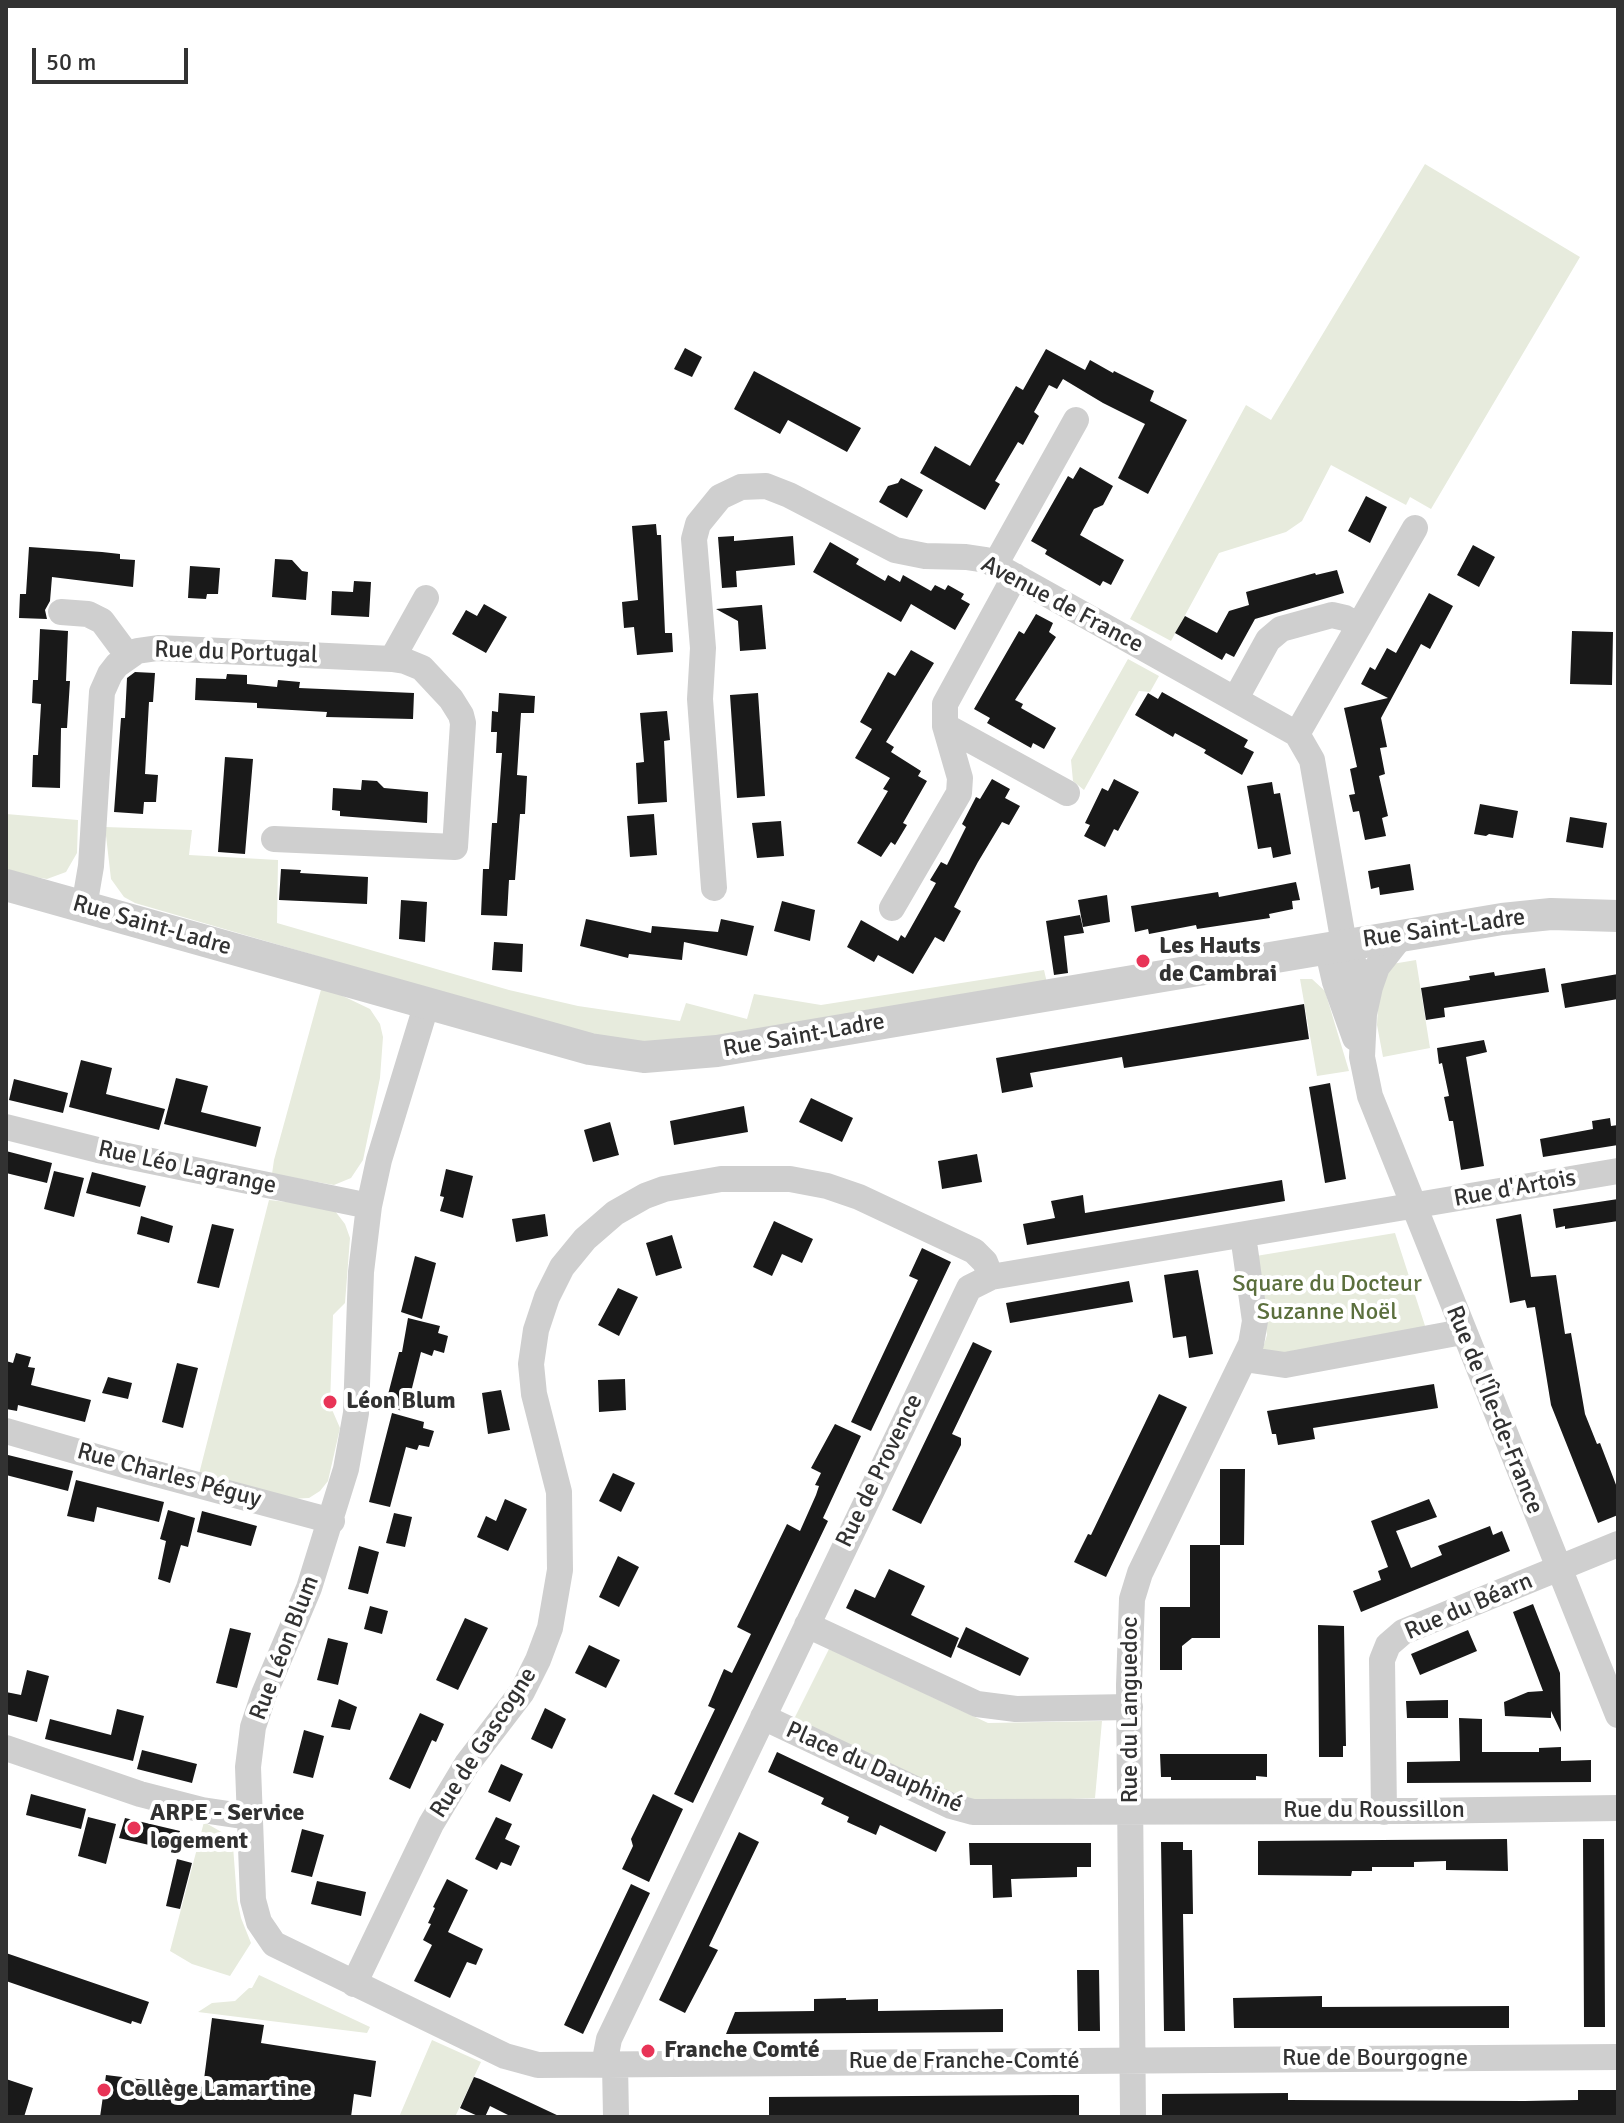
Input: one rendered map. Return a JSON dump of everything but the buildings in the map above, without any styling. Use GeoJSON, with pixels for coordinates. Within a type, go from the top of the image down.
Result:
{"type":"FeatureCollection","features":[{"type":"Feature","properties":{"kind":"street"},"geometry":{"type":"LineString","coordinates":[[892,908],[959,793],[959,770],[945,726],[945,704],[1076,420]]}},
{"type":"Feature","properties":{"kind":"street","name":"Avenue de France"},"geometry":{"type":"LineString","coordinates":[[714,888],[700,699],[703,648],[694,539],[698,524],[712,505],[730,491],[741,487],[766,486],[789,495],[895,550],[925,556],[977,558],[1005,570],[1297,734]]}},
{"type":"Feature","properties":{"kind":"street"},"geometry":{"type":"LineString","coordinates":[[1336,945],[1312,760],[1297,734],[1415,528]]}},
{"type":"Feature","properties":{"kind":"street"},"geometry":{"type":"LineString","coordinates":[[274,839],[455,847],[461,715],[451,699],[422,668],[392,659],[426,598]]}},
{"type":"Feature","properties":{"kind":"street"},"geometry":{"type":"LineString","coordinates":[[61,612],[88,614],[102,621],[128,656]]}},
{"type":"Feature","properties":{"kind":"street"},"geometry":{"type":"LineString","coordinates":[[1236,698],[1268,640],[1281,629],[1332,615],[1359,626]]}},
{"type":"Feature","properties":{"kind":"street","name":"Rue du Portugal"},"geometry":{"type":"LineString","coordinates":[[84,907],[91,866],[102,692],[110,674],[128,656],[147,648],[158,648],[392,659]]}},
{"type":"Feature","properties":{"kind":"street"},"geometry":{"type":"LineString","coordinates":[[945,726],[1067,793]]}},
{"type":"Feature","properties":{"kind":"street","name":"Rue Saint-Ladre"},"geometry":{"type":"LineString","coordinates":[[6,885],[590,1049],[625,1056],[663,1057],[717,1051],[1403,934],[1527,916],[1618,916]]}},
{"type":"Feature","properties":{"kind":"street","name":"Rue de l'Île-de-France"},"geometry":{"type":"LineString","coordinates":[[1362,1057],[1364,1014],[1377,967],[1403,934]]}},
{"type":"Feature","properties":{"kind":"street","name":"Rue de l'Île-de-France"},"geometry":{"type":"LineString","coordinates":[[1336,945],[1355,966],[1364,1014]]}},
{"type":"Feature","properties":{"kind":"street","name":"Rue de l'Île-de-France"},"geometry":{"type":"LineString","coordinates":[[1336,945],[1335,982],[1362,1057],[1374,1110],[1618,1715]]}},
{"type":"Feature","properties":{"kind":"street","name":"Rue Léon Blum"},"geometry":{"type":"LineString","coordinates":[[427,1003],[379,1160],[369,1206],[361,1272],[354,1431],[332,1521],[304,1605],[256,1719],[248,1767],[253,1900],[263,1931],[283,1950],[515,2060],[538,2065],[609,2064]]}},
{"type":"Feature","properties":{"kind":"street","name":"Rue Léo Lagrange"},"geometry":{"type":"LineString","coordinates":[[6,1127],[98,1150],[369,1206]]}},
{"type":"Feature","properties":{"kind":"street","name":"Rue d'Artois"},"geometry":{"type":"LineString","coordinates":[[1413,1207],[1618,1171]]}},
{"type":"Feature","properties":{"kind":"street","name":"Rue de Gascogne"},"geometry":{"type":"LineString","coordinates":[[354,1984],[440,1808],[467,1764],[522,1692],[548,1636],[560,1570],[560,1510],[556,1473],[534,1394],[533,1347],[540,1312],[553,1281],[585,1239],[630,1204],[664,1189],[705,1180],[790,1179],[827,1186],[859,1197],[974,1251],[985,1262],[991,1277]]}},
{"type":"Feature","properties":{"kind":"street"},"geometry":{"type":"LineString","coordinates":[[991,1277],[1413,1207]]}},
{"type":"Feature","properties":{"kind":"street","name":"Rue du Languedoc"},"geometry":{"type":"LineString","coordinates":[[1133,2117],[1130,1615],[1135,1586],[1255,1333],[1243,1235]]}},
{"type":"Feature","properties":{"kind":"street","name":"Rue de Provence"},"geometry":{"type":"LineString","coordinates":[[616,2117],[609,2039],[964,1297],[977,1282],[991,1277]]}},
{"type":"Feature","properties":{"kind":"street"},"geometry":{"type":"LineString","coordinates":[[1244,1359],[1285,1365],[1462,1332]]}},
{"type":"Feature","properties":{"kind":"street","name":"Rue Charles Péguy"},"geometry":{"type":"LineString","coordinates":[[6,1431],[332,1521]]}},
{"type":"Feature","properties":{"kind":"street","name":"Rue du Béarn"},"geometry":{"type":"LineString","coordinates":[[1384,1812],[1382,1660],[1388,1645],[1403,1632],[1618,1544]]}},
{"type":"Feature","properties":{"kind":"street"},"geometry":{"type":"LineString","coordinates":[[807,1625],[977,1704],[1016,1709],[1130,1707]]}},
{"type":"Feature","properties":{"kind":"street","name":"Place du Dauphiné"},"geometry":{"type":"LineString","coordinates":[[763,1717],[962,1810],[984,1813],[1130,1811]]}},
{"type":"Feature","properties":{"kind":"street"},"geometry":{"type":"LineString","coordinates":[[6,1748],[150,1797],[202,1810],[249,1817]]}},
{"type":"Feature","properties":{"kind":"street","name":"Rue du Roussillon"},"geometry":{"type":"LineString","coordinates":[[1130,1811],[1384,1812],[1618,1808]]}},
{"type":"Feature","properties":{"kind":"street","name":"Rue de Bourgogne"},"geometry":{"type":"LineString","coordinates":[[1133,2061],[1618,2057]]}},
{"type":"Feature","properties":{"kind":"street","name":"Rue de Franche-Comté"},"geometry":{"type":"LineString","coordinates":[[609,2064],[1133,2061]]}},
{"type":"Feature","properties":{"kind":"green space"},"geometry":{"type":"Polygon","coordinates":[[[1425,164],[1580,257],[1431,509],[1410,497],[1406,505],[1331,465],[1302,521],[1286,532],[1219,553],[1171,641],[1130,619],[1246,405],[1271,420],[1425,164]]]}},
{"type":"Feature","properties":{"kind":"green space"},"geometry":{"type":"Polygon","coordinates":[[[1128,659],[1159,676],[1150,692],[1139,691],[1084,790],[1073,781],[1071,760],[1128,659]]]}},
{"type":"Feature","properties":{"kind":"green space"},"geometry":{"type":"Polygon","coordinates":[[[6,814],[78,820],[77,853],[66,872],[47,879],[6,872],[6,814]]]}},
{"type":"Feature","properties":{"kind":"green space"},"geometry":{"type":"Polygon","coordinates":[[[105,827],[192,830],[189,855],[278,860],[277,923],[509,990],[578,1006],[680,1021],[686,1003],[747,1019],[754,994],[821,1005],[1044,970],[1047,983],[677,1045],[616,1043],[135,903],[124,897],[111,879],[105,827]]]}},
{"type":"Feature","properties":{"kind":"green space"},"geometry":{"type":"Polygon","coordinates":[[[1416,960],[1430,1048],[1383,1057],[1377,1025],[1378,1004],[1387,971],[1392,964],[1416,960]]]}},
{"type":"Feature","properties":{"kind":"green space"},"geometry":{"type":"Polygon","coordinates":[[[1300,979],[1312,979],[1325,991],[1349,1071],[1317,1076],[1300,979]]]}},
{"type":"Feature","properties":{"kind":"green space"},"geometry":{"type":"Polygon","coordinates":[[[322,986],[370,1009],[380,1024],[383,1037],[380,1078],[363,1160],[351,1178],[334,1185],[272,1174],[322,986]]]}},
{"type":"Feature","properties":{"kind":"green space"},"geometry":{"type":"Polygon","coordinates":[[[269,1200],[323,1206],[335,1211],[345,1224],[350,1238],[345,1303],[333,1315],[330,1405],[340,1428],[328,1481],[309,1498],[290,1499],[199,1474],[269,1200]]]}},
{"type":"Feature","properties":{"kind":"green space","name":"Square du Docteur Suzanne Noël"},"geometry":{"type":"Polygon","coordinates":[[[1395,1233],[1428,1335],[1279,1362],[1261,1354],[1267,1335],[1256,1256],[1395,1233]]]}},
{"type":"Feature","properties":{"kind":"green space"},"geometry":{"type":"Polygon","coordinates":[[[829,1649],[988,1723],[1102,1721],[1095,1798],[970,1803],[794,1719],[829,1649]]]}},
{"type":"Feature","properties":{"kind":"green space"},"geometry":{"type":"Polygon","coordinates":[[[204,1822],[225,1834],[233,1846],[237,1899],[251,1943],[230,1976],[192,1964],[170,1951],[204,1822]]]}},
{"type":"Feature","properties":{"kind":"green space"},"geometry":{"type":"Polygon","coordinates":[[[259,1975],[370,2027],[367,2033],[198,2012],[212,2003],[235,2001],[252,1988],[259,1975]]]}},
{"type":"Feature","properties":{"kind":"green space"},"geometry":{"type":"Polygon","coordinates":[[[432,2040],[481,2062],[455,2117],[399,2117],[432,2040]]]}},
{"type":"Feature","properties":{"kind":"place","name":"Les Hauts de Cambrai"},"geometry":{"type":"Point","coordinates":[1143,961]}},
{"type":"Feature","properties":{"kind":"place","name":"Léon Blum"},"geometry":{"type":"Point","coordinates":[330,1402]}},
{"type":"Feature","properties":{"kind":"place","name":"ARPE - Service logement"},"geometry":{"type":"Point","coordinates":[134,1828]}},
{"type":"Feature","properties":{"kind":"place","name":"Franche Comté"},"geometry":{"type":"Point","coordinates":[648,2051]}},
{"type":"Feature","properties":{"kind":"place","name":"Collège Lamartine"},"geometry":{"type":"Point","coordinates":[104,2090]}}]}
